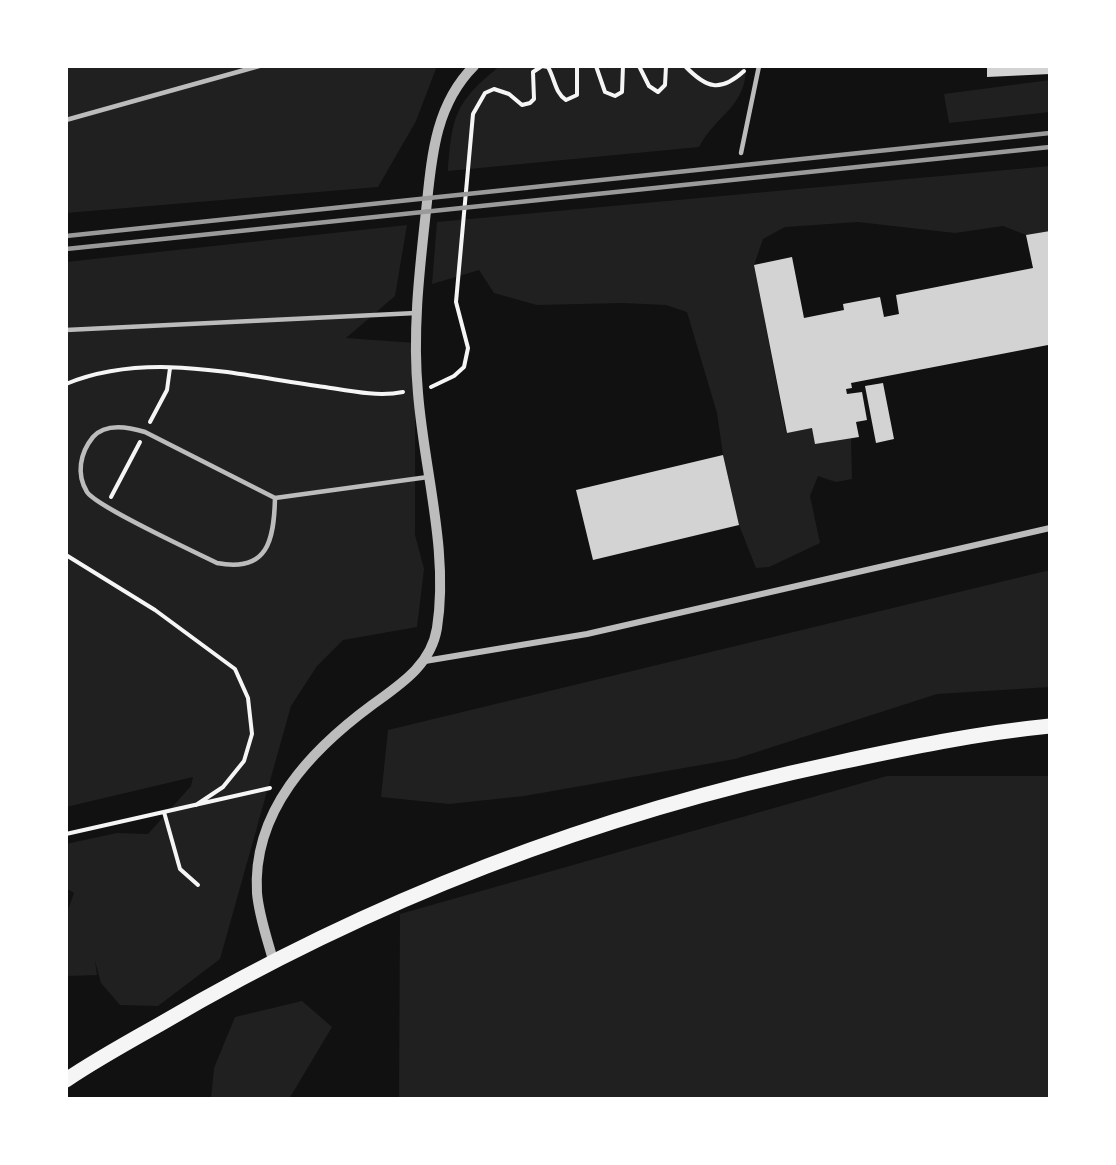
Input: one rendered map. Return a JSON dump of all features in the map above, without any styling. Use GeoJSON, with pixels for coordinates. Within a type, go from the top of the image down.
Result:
{"type":"FeatureCollection","features":[{"type":"Feature","properties":{"kind":"main road"},"geometry":{"type":"LineString","coordinates":[[66,1080],[273,960],[382,908],[540,846],[637,812],[766,778],[888,752],[1050,726]]}},
{"type":"Feature","properties":{"kind":"street"},"geometry":{"type":"LineString","coordinates":[[273,960],[259,908],[257,863],[266,830],[304,764],[327,740],[405,681],[425,661],[436,630],[439,591],[429,477],[417,390],[418,281],[437,130],[450,98],[474,66]]}},
{"type":"Feature","properties":{"kind":"street"},"geometry":{"type":"LineString","coordinates":[[425,661],[598,631],[1050,528]]}},
{"type":"Feature","properties":{"kind":"lane"},"geometry":{"type":"LineString","coordinates":[[66,120],[259,66]]}},
{"type":"Feature","properties":{"kind":"lane"},"geometry":{"type":"LineString","coordinates":[[741,153],[759,66]]}},
{"type":"Feature","properties":{"kind":"lane"},"geometry":{"type":"LineString","coordinates":[[66,330],[416,313]]}},
{"type":"Feature","properties":{"kind":"lane"},"geometry":{"type":"LineString","coordinates":[[275,498],[270,544],[252,562],[233,566],[217,563],[106,506],[88,494],[80,478],[80,464],[85,448],[95,434],[110,428],[127,426],[145,432],[275,498],[429,477]]}},
{"type":"Feature","properties":{"kind":"path"},"geometry":{"type":"LineString","coordinates":[[66,384],[114,370],[205,368],[365,393],[397,393],[436,387],[464,367],[468,348],[456,302],[475,109],[485,93],[494,89],[522,105],[530,103],[534,99],[533,72],[542,66],[548,68],[552,74],[560,96],[567,100],[573,99],[577,95],[578,66]]}},
{"type":"Feature","properties":{"kind":"path"},"geometry":{"type":"LineString","coordinates":[[596,66],[605,92],[615,96],[622,92],[622,66]]}},
{"type":"Feature","properties":{"kind":"path"},"geometry":{"type":"LineString","coordinates":[[639,66],[649,87],[658,92],[665,85],[666,66]]}},
{"type":"Feature","properties":{"kind":"path"},"geometry":{"type":"LineString","coordinates":[[685,66],[706,85],[722,85],[735,79],[748,66]]}},
{"type":"Feature","properties":{"kind":"path"},"geometry":{"type":"LineString","coordinates":[[66,555],[155,610],[235,669],[248,698],[252,734],[244,761],[223,787],[196,805]]}},
{"type":"Feature","properties":{"kind":"path"},"geometry":{"type":"LineString","coordinates":[[66,834],[291,784]]}},
{"type":"Feature","properties":{"kind":"path"},"geometry":{"type":"LineString","coordinates":[[164,812],[180,869],[198,885]]}},
{"type":"Feature","properties":{"kind":"shaded area"},"geometry":{"type":"Polygon","coordinates":[[[66,66],[437,66],[416,121],[378,187],[66,213],[66,66]]]}},
{"type":"Feature","properties":{"kind":"shaded area"},"geometry":{"type":"Polygon","coordinates":[[[500,66],[746,66],[745,80],[736,101],[706,135],[699,147],[448,171],[451,136],[459,111],[473,90],[500,66]]]}},
{"type":"Feature","properties":{"kind":"shaded area"},"geometry":{"type":"Polygon","coordinates":[[[1050,80],[1050,112],[949,123],[944,94],[1050,80]]]}},
{"type":"Feature","properties":{"kind":"shaded area"},"geometry":{"type":"Polygon","coordinates":[[[1050,166],[1050,231],[1026,235],[1003,226],[955,233],[858,222],[785,227],[763,239],[754,265],[786,433],[812,428],[851,437],[852,479],[836,482],[818,476],[810,496],[820,543],[769,567],[756,568],[739,525],[723,455],[717,413],[687,312],[666,305],[622,303],[537,305],[494,293],[479,270],[432,284],[437,222],[1050,166]]]}},
{"type":"Feature","properties":{"kind":"shaded area"},"geometry":{"type":"Polygon","coordinates":[[[407,225],[395,296],[346,338],[415,343],[415,535],[424,569],[417,627],[343,640],[317,666],[291,706],[220,959],[158,1006],[120,1005],[101,983],[95,961],[97,975],[66,976],[66,915],[74,893],[66,888],[66,844],[117,833],[148,834],[191,786],[193,777],[66,807],[66,262],[407,225]]]}},
{"type":"Feature","properties":{"kind":"shaded area"},"geometry":{"type":"Polygon","coordinates":[[[1050,570],[1050,687],[937,694],[735,759],[524,796],[449,804],[381,797],[388,730],[1050,570]]]}},
{"type":"Feature","properties":{"kind":"shaded area"},"geometry":{"type":"Polygon","coordinates":[[[887,776],[1050,776],[1050,1099],[399,1099],[400,914],[887,776]]]}},
{"type":"Feature","properties":{"kind":"shaded area"},"geometry":{"type":"Polygon","coordinates":[[[302,1001],[332,1027],[289,1099],[211,1099],[214,1068],[235,1017],[302,1001]]]}},
{"type":"Feature","properties":{"kind":"building"},"geometry":{"type":"Polygon","coordinates":[[[987,66],[1050,66],[1050,74],[987,77],[987,66]]]}},
{"type":"Feature","properties":{"kind":"building"},"geometry":{"type":"Polygon","coordinates":[[[1050,231],[1050,351],[1048,345],[851,383],[852,388],[846,389],[847,394],[862,392],[867,420],[856,422],[859,437],[815,444],[812,428],[787,433],[754,265],[792,257],[804,318],[844,310],[843,304],[880,297],[884,317],[899,314],[896,295],[1033,268],[1026,235],[1050,231]]]}},
{"type":"Feature","properties":{"kind":"building"},"geometry":{"type":"Polygon","coordinates":[[[883,383],[894,439],[876,443],[865,386],[883,383]]]}},
{"type":"Feature","properties":{"kind":"building"},"geometry":{"type":"Polygon","coordinates":[[[723,455],[739,525],[593,560],[576,490],[723,455]]]}},
{"type":"Feature","properties":{"kind":"railway"},"geometry":{"type":"LineString","coordinates":[[66,236],[1050,133]]}},
{"type":"Feature","properties":{"kind":"railway"},"geometry":{"type":"LineString","coordinates":[[66,249],[1050,147]]}}]}
